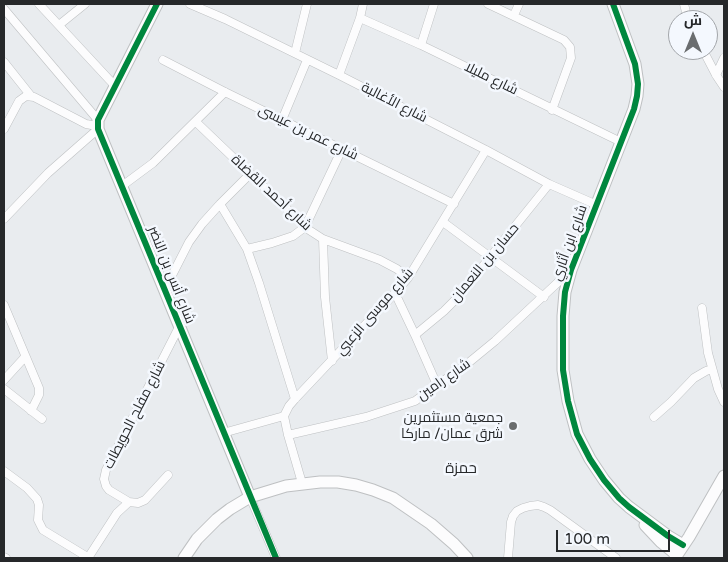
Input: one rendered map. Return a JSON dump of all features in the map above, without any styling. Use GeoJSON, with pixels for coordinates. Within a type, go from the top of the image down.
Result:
{"type":"FeatureCollection","features":[{"type":"Feature","properties":{"kind":"street"},"geometry":{"type":"LineString","coordinates":[[39,4],[116,87]]}},
{"type":"Feature","properties":{"kind":"street"},"geometry":{"type":"LineString","coordinates":[[59,25],[85,4]]}},
{"type":"Feature","properties":{"kind":"street"},"geometry":{"type":"LineString","coordinates":[[4,219],[98,125],[157,4]]}},
{"type":"Feature","properties":{"kind":"street","name":"شارع الأغالبة"},"geometry":{"type":"LineString","coordinates":[[190,4],[225,19],[339,75],[549,184],[597,204]]}},
{"type":"Feature","properties":{"kind":"street"},"geometry":{"type":"LineString","coordinates":[[294,53],[307,4]]}},
{"type":"Feature","properties":{"kind":"street"},"geometry":{"type":"LineString","coordinates":[[339,75],[360,18],[363,4]]}},
{"type":"Feature","properties":{"kind":"street"},"geometry":{"type":"LineString","coordinates":[[421,45],[434,4]]}},
{"type":"Feature","properties":{"kind":"street"},"geometry":{"type":"LineString","coordinates":[[488,4],[564,40],[570,47],[571,58],[552,110]]}},
{"type":"Feature","properties":{"kind":"street"},"geometry":{"type":"LineString","coordinates":[[514,15],[519,4]]}},
{"type":"Feature","properties":{"kind":"street","name":"شارع ابن أثاري"},"geometry":{"type":"LineString","coordinates":[[613,4],[633,57],[638,79],[637,96],[634,109],[571,270],[565,292],[562,328],[563,370],[572,420],[580,441],[604,480],[629,507],[683,545]]}},
{"type":"Feature","properties":{"kind":"street"},"geometry":{"type":"LineString","coordinates":[[4,9],[98,125]]}},
{"type":"Feature","properties":{"kind":"street","name":"شارع مليلا"},"geometry":{"type":"LineString","coordinates":[[360,18],[421,45],[621,142]]}},
{"type":"Feature","properties":{"kind":"street"},"geometry":{"type":"LineString","coordinates":[[716,75],[724,58]]}},
{"type":"Feature","properties":{"kind":"street","name":"شارع عمر بن عيسى"},"geometry":{"type":"LineString","coordinates":[[163,60],[454,204]]}},
{"type":"Feature","properties":{"kind":"street"},"geometry":{"type":"LineString","coordinates":[[282,120],[307,60]]}},
{"type":"Feature","properties":{"kind":"street"},"geometry":{"type":"LineString","coordinates":[[708,60],[724,87]]}},
{"type":"Feature","properties":{"kind":"street"},"geometry":{"type":"LineString","coordinates":[[4,62],[30,96],[86,124],[98,125]]}},
{"type":"Feature","properties":{"kind":"street"},"geometry":{"type":"LineString","coordinates":[[122,186],[147,168],[225,92]]}},
{"type":"Feature","properties":{"kind":"street"},"geometry":{"type":"LineString","coordinates":[[4,129],[18,101],[26,96],[30,96]]}},
{"type":"Feature","properties":{"kind":"street","name":"شارع أحمد القضاة"},"geometry":{"type":"LineString","coordinates":[[196,122],[305,226],[324,239],[380,260],[408,278]]}},
{"type":"Feature","properties":{"kind":"street","name":"شارع أنس بن النضر"},"geometry":{"type":"LineString","coordinates":[[98,125],[164,291],[276,558]]}},
{"type":"Feature","properties":{"kind":"street"},"geometry":{"type":"LineString","coordinates":[[247,249],[293,236],[305,226],[342,149]]}},
{"type":"Feature","properties":{"kind":"street","name":"شارع موسى الزعبي"},"geometry":{"type":"LineString","coordinates":[[284,416],[295,399],[396,294],[408,278],[486,150]]}},
{"type":"Feature","properties":{"kind":"street"},"geometry":{"type":"LineString","coordinates":[[164,291],[192,236],[250,174]]}},
{"type":"Feature","properties":{"kind":"street","name":"حسان بن النعمان"},"geometry":{"type":"LineString","coordinates":[[415,335],[444,311],[549,184]]}},
{"type":"Feature","properties":{"kind":"street"},"geometry":{"type":"LineString","coordinates":[[220,204],[247,249],[295,399]]}},
{"type":"Feature","properties":{"kind":"street"},"geometry":{"type":"LineString","coordinates":[[442,222],[544,297]]}},
{"type":"Feature","properties":{"kind":"street"},"geometry":{"type":"LineString","coordinates":[[324,239],[325,297],[332,361]]}},
{"type":"Feature","properties":{"kind":"street","name":"شارع رامين"},"geometry":{"type":"LineString","coordinates":[[288,435],[366,417],[415,400],[468,364],[544,297],[571,270]]}},
{"type":"Feature","properties":{"kind":"street"},"geometry":{"type":"LineString","coordinates":[[396,294],[437,385]]}},
{"type":"Feature","properties":{"kind":"street"},"geometry":{"type":"LineString","coordinates":[[4,305],[39,391],[31,411]]}},
{"type":"Feature","properties":{"kind":"street"},"geometry":{"type":"LineString","coordinates":[[702,308],[708,353],[724,402]]}},
{"type":"Feature","properties":{"kind":"street","name":"شارع مفلح الحويطات"},"geometry":{"type":"LineString","coordinates":[[129,502],[106,486],[104,479],[106,470],[180,327]]}},
{"type":"Feature","properties":{"kind":"street"},"geometry":{"type":"LineString","coordinates":[[4,380],[25,357]]}},
{"type":"Feature","properties":{"kind":"street"},"geometry":{"type":"LineString","coordinates":[[654,417],[694,378],[712,369]]}},
{"type":"Feature","properties":{"kind":"street"},"geometry":{"type":"LineString","coordinates":[[4,389],[42,419]]}},
{"type":"Feature","properties":{"kind":"street"},"geometry":{"type":"LineString","coordinates":[[223,432],[284,416],[302,483]]}},
{"type":"Feature","properties":{"kind":"street"},"geometry":{"type":"LineString","coordinates":[[4,470],[27,488],[37,499],[39,505],[38,520],[43,530],[88,558],[117,513],[129,502],[142,502],[168,475]]}},
{"type":"Feature","properties":{"kind":"street"},"geometry":{"type":"LineString","coordinates":[[676,557],[724,476]]}},
{"type":"Feature","properties":{"kind":"street"},"geometry":{"type":"LineString","coordinates":[[184,558],[206,529],[230,509],[250,497],[276,488],[302,483],[338,482],[356,485],[388,496],[431,524],[467,558]]}},
{"type":"Feature","properties":{"kind":"street"},"geometry":{"type":"LineString","coordinates":[[117,513],[118,496]]}},
{"type":"Feature","properties":{"kind":"street"},"geometry":{"type":"LineString","coordinates":[[508,558],[513,516],[523,508],[538,505],[550,510],[616,558]]}},
{"type":"Feature","properties":{"kind":"street","name":"شارع ابن أثاري"},"geometry":{"type":"LineString","coordinates":[[629,507],[676,557]]}},
{"type":"Feature","properties":{"kind":"cycle path"},"geometry":{"type":"LineString","coordinates":[[157,4],[98,120],[98,129],[276,558]]}},
{"type":"Feature","properties":{"kind":"cycle path"},"geometry":{"type":"LineString","coordinates":[[613,4],[635,64],[638,84],[637,96],[634,109],[571,270],[565,292],[563,370],[568,401],[577,434],[604,480],[629,507],[683,545]]}},
{"type":"Feature","properties":{"kind":"place","name":"جمعية مستثمرين شرق عمان/ ماركا"},"geometry":{"type":"Point","coordinates":[513,426]}},
{"type":"Feature","properties":{"kind":"district","name":"حمزة"},"geometry":{"type":"Point","coordinates":[461,469]}}]}
